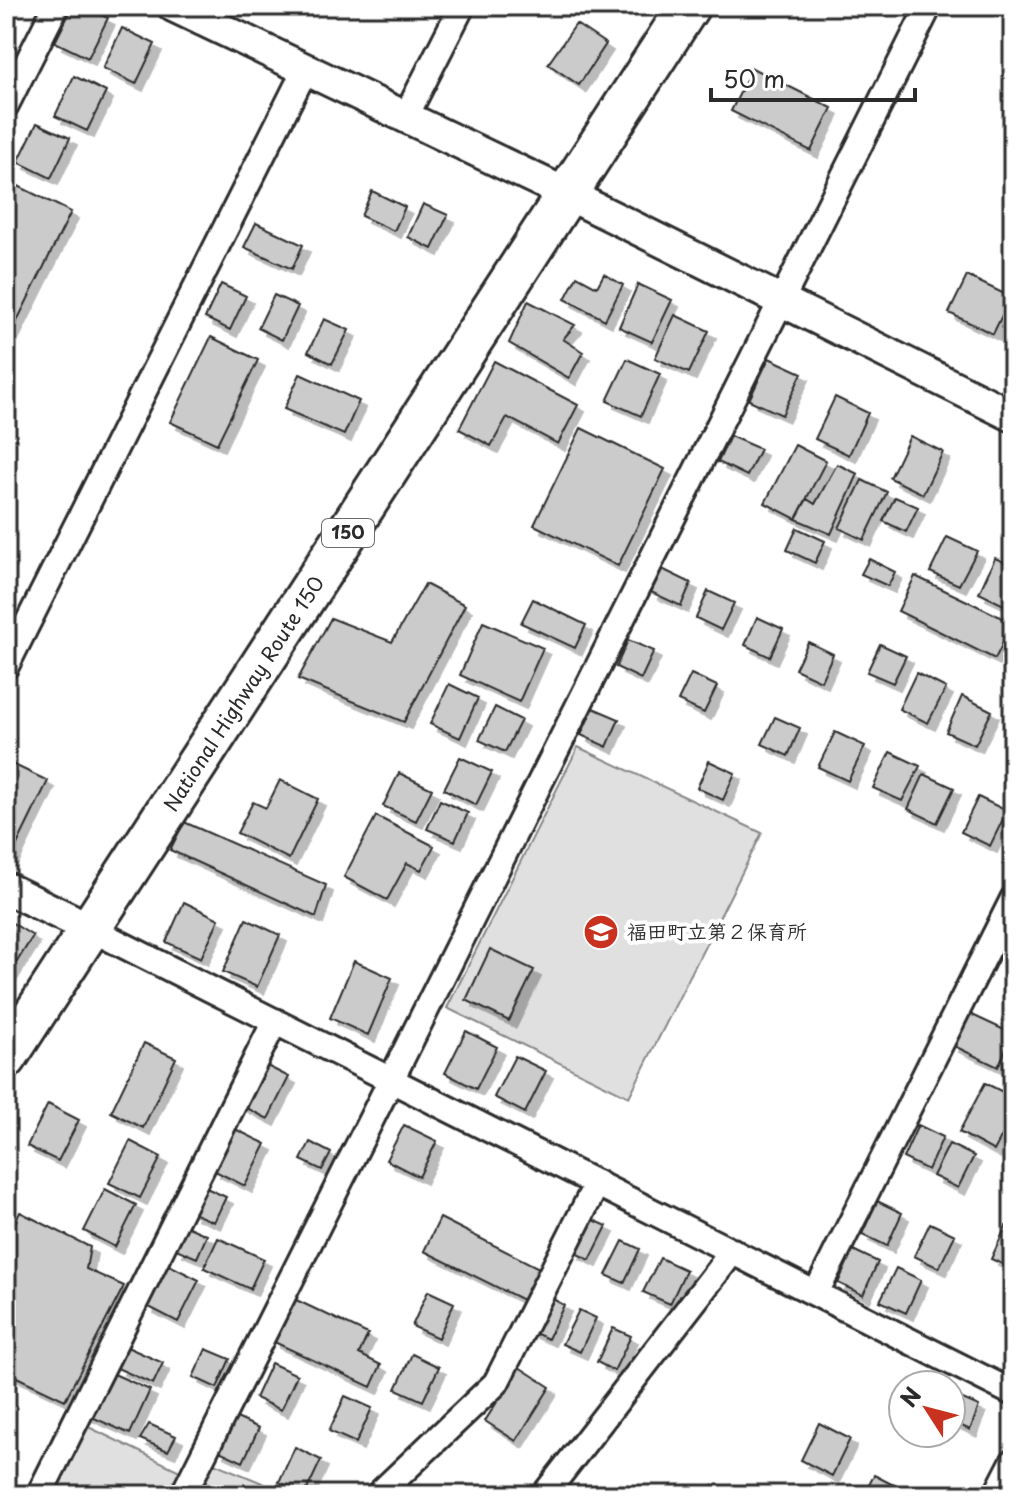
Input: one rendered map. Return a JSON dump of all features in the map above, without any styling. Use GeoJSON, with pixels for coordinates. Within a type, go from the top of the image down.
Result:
{"type":"FeatureCollection","features":[{"type":"Feature","properties":{"kind":"highway","name":"National Highway Route 150"},"geometry":{"type":"LineString","coordinates":[[6,1058],[689,6]]}},
{"type":"Feature","properties":{"kind":"street"},"geometry":{"type":"LineString","coordinates":[[6,105],[56,6]]}},
{"type":"Feature","properties":{"kind":"street"},"geometry":{"type":"LineString","coordinates":[[173,6],[567,194],[1013,416]]}},
{"type":"Feature","properties":{"kind":"street"},"geometry":{"type":"LineString","coordinates":[[406,116],[462,6]]}},
{"type":"Feature","properties":{"kind":"street"},"geometry":{"type":"LineString","coordinates":[[183,1495],[929,6]]}},
{"type":"Feature","properties":{"kind":"street"},"geometry":{"type":"LineString","coordinates":[[6,666],[306,68]]}},
{"type":"Feature","properties":{"kind":"street"},"geometry":{"type":"LineString","coordinates":[[6,888],[1013,1393]]}},
{"type":"Feature","properties":{"kind":"street"},"geometry":{"type":"LineString","coordinates":[[816,1293],[1013,899]]}},
{"type":"Feature","properties":{"kind":"street"},"geometry":{"type":"LineString","coordinates":[[39,1495],[275,1021]]}},
{"type":"Feature","properties":{"kind":"street"},"geometry":{"type":"LineString","coordinates":[[395,1490],[496,1383],[597,1183]]}},
{"type":"Feature","properties":{"kind":"street"},"geometry":{"type":"LineString","coordinates":[[544,1495],[733,1251]]}},
{"type":"Feature","properties":{"kind":"street"},"geometry":{"type":"LineString","coordinates":[[996,1495],[1013,1462]]}},
{"type":"Feature","properties":{"kind":"shaded area"},"geometry":{"type":"Polygon","coordinates":[[[578,747],[762,833],[629,1097],[447,1008],[578,747]]]}},
{"type":"Feature","properties":{"kind":"shaded area"},"geometry":{"type":"Polygon","coordinates":[[[76,1421],[192,1477],[202,1458],[291,1495],[39,1495],[76,1421]]]}},
{"type":"Feature","properties":{"kind":"building"},"geometry":{"type":"Polygon","coordinates":[[[73,6],[82,6],[108,18],[88,58],[55,42],[73,6]]]}},
{"type":"Feature","properties":{"kind":"building"},"geometry":{"type":"Polygon","coordinates":[[[576,24],[606,44],[579,85],[548,64],[576,24]]]}},
{"type":"Feature","properties":{"kind":"building"},"geometry":{"type":"Polygon","coordinates":[[[122,28],[155,44],[136,84],[103,68],[122,28]]]}},
{"type":"Feature","properties":{"kind":"building"},"geometry":{"type":"Polygon","coordinates":[[[752,68],[832,108],[811,151],[731,111],[752,68]]]}},
{"type":"Feature","properties":{"kind":"building"},"geometry":{"type":"Polygon","coordinates":[[[74,76],[106,92],[87,131],[55,116],[74,76]]]}},
{"type":"Feature","properties":{"kind":"building"},"geometry":{"type":"Polygon","coordinates":[[[37,123],[70,138],[51,178],[18,162],[37,123]]]}},
{"type":"Feature","properties":{"kind":"building"},"geometry":{"type":"Polygon","coordinates":[[[6,180],[71,212],[6,343],[6,180]]]}},
{"type":"Feature","properties":{"kind":"building"},"geometry":{"type":"Polygon","coordinates":[[[372,191],[405,207],[394,231],[361,216],[372,191]]]}},
{"type":"Feature","properties":{"kind":"building"},"geometry":{"type":"Polygon","coordinates":[[[423,204],[448,215],[432,249],[408,237],[423,204]]]}},
{"type":"Feature","properties":{"kind":"building"},"geometry":{"type":"Polygon","coordinates":[[[256,223],[303,245],[292,269],[244,247],[256,223]]]}},
{"type":"Feature","properties":{"kind":"building"},"geometry":{"type":"Polygon","coordinates":[[[604,274],[623,285],[605,320],[565,299],[577,276],[597,287],[604,274]]]}},
{"type":"Feature","properties":{"kind":"building"},"geometry":{"type":"Polygon","coordinates":[[[967,276],[1011,297],[993,334],[949,313],[967,276]]]}},
{"type":"Feature","properties":{"kind":"building"},"geometry":{"type":"Polygon","coordinates":[[[221,284],[246,296],[230,330],[205,318],[221,284]]]}},
{"type":"Feature","properties":{"kind":"building"},"geometry":{"type":"Polygon","coordinates":[[[638,284],[672,300],[652,342],[619,327],[638,284]]]}},
{"type":"Feature","properties":{"kind":"building"},"geometry":{"type":"Polygon","coordinates":[[[274,295],[298,306],[282,340],[258,328],[274,295]]]}},
{"type":"Feature","properties":{"kind":"building"},"geometry":{"type":"Polygon","coordinates":[[[528,301],[575,325],[563,339],[583,352],[569,378],[509,343],[528,301]]]}},
{"type":"Feature","properties":{"kind":"building"},"geometry":{"type":"Polygon","coordinates":[[[675,315],[709,331],[689,373],[655,358],[675,315]]]}},
{"type":"Feature","properties":{"kind":"building"},"geometry":{"type":"Polygon","coordinates":[[[324,319],[349,330],[332,364],[308,352],[324,319]]]}},
{"type":"Feature","properties":{"kind":"building"},"geometry":{"type":"Polygon","coordinates":[[[211,337],[258,360],[217,444],[170,422],[211,337]]]}},
{"type":"Feature","properties":{"kind":"building"},"geometry":{"type":"Polygon","coordinates":[[[769,358],[802,373],[782,415],[749,400],[769,358]]]}},
{"type":"Feature","properties":{"kind":"building"},"geometry":{"type":"Polygon","coordinates":[[[627,359],[660,374],[641,416],[607,401],[627,359]]]}},
{"type":"Feature","properties":{"kind":"building"},"geometry":{"type":"Polygon","coordinates":[[[494,361],[578,405],[558,444],[507,417],[491,446],[459,429],[494,361]]]}},
{"type":"Feature","properties":{"kind":"building"},"geometry":{"type":"Polygon","coordinates":[[[300,374],[359,401],[344,435],[284,409],[300,374]]]}},
{"type":"Feature","properties":{"kind":"building"},"geometry":{"type":"Polygon","coordinates":[[[835,397],[868,413],[849,455],[815,439],[835,397]]]}},
{"type":"Feature","properties":{"kind":"building"},"geometry":{"type":"Polygon","coordinates":[[[581,428],[665,469],[618,566],[534,525],[581,428]]]}},
{"type":"Feature","properties":{"kind":"building"},"geometry":{"type":"Polygon","coordinates":[[[730,436],[760,449],[747,476],[718,462],[730,436]]]}},
{"type":"Feature","properties":{"kind":"building"},"geometry":{"type":"Polygon","coordinates":[[[910,436],[943,452],[923,494],[890,478],[910,436]]]}},
{"type":"Feature","properties":{"kind":"building"},"geometry":{"type":"Polygon","coordinates":[[[795,445],[826,461],[796,519],[765,503],[795,445]]]}},
{"type":"Feature","properties":{"kind":"building"},"geometry":{"type":"Polygon","coordinates":[[[837,464],[858,474],[831,534],[796,519],[807,499],[815,504],[837,464]]]}},
{"type":"Feature","properties":{"kind":"building"},"geometry":{"type":"Polygon","coordinates":[[[862,480],[887,492],[864,540],[839,528],[862,480]]]}},
{"type":"Feature","properties":{"kind":"building"},"geometry":{"type":"Polygon","coordinates":[[[895,497],[918,507],[906,532],[883,521],[895,497]]]}},
{"type":"Feature","properties":{"kind":"building"},"geometry":{"type":"Polygon","coordinates":[[[797,528],[825,541],[815,563],[787,550],[797,528]]]}},
{"type":"Feature","properties":{"kind":"building"},"geometry":{"type":"Polygon","coordinates":[[[947,537],[977,551],[959,585],[930,572],[947,537]]]}},
{"type":"Feature","properties":{"kind":"building"},"geometry":{"type":"Polygon","coordinates":[[[995,558],[1013,566],[1013,597],[1008,607],[979,593],[995,558]]]}},
{"type":"Feature","properties":{"kind":"building"},"geometry":{"type":"Polygon","coordinates":[[[869,559],[895,572],[888,586],[861,574],[869,559]]]}},
{"type":"Feature","properties":{"kind":"building"},"geometry":{"type":"Polygon","coordinates":[[[662,569],[691,583],[681,606],[651,592],[662,569]]]}},
{"type":"Feature","properties":{"kind":"building"},"geometry":{"type":"Polygon","coordinates":[[[915,576],[1013,623],[995,659],[898,611],[915,576]]]}},
{"type":"Feature","properties":{"kind":"building"},"geometry":{"type":"Polygon","coordinates":[[[425,584],[465,605],[404,722],[298,679],[331,618],[392,642],[425,584]]]}},
{"type":"Feature","properties":{"kind":"building"},"geometry":{"type":"Polygon","coordinates":[[[708,591],[734,603],[721,630],[696,618],[708,591]]]}},
{"type":"Feature","properties":{"kind":"building"},"geometry":{"type":"Polygon","coordinates":[[[533,599],[586,625],[575,648],[521,623],[533,599]]]}},
{"type":"Feature","properties":{"kind":"building"},"geometry":{"type":"Polygon","coordinates":[[[757,617],[783,629],[770,657],[745,645],[757,617]]]}},
{"type":"Feature","properties":{"kind":"building"},"geometry":{"type":"Polygon","coordinates":[[[483,622],[543,648],[519,702],[460,675],[483,622]]]}},
{"type":"Feature","properties":{"kind":"building"},"geometry":{"type":"Polygon","coordinates":[[[628,640],[654,651],[641,679],[616,667],[628,640]]]}},
{"type":"Feature","properties":{"kind":"building"},"geometry":{"type":"Polygon","coordinates":[[[808,642],[833,654],[821,681],[795,669],[808,642]]]}},
{"type":"Feature","properties":{"kind":"building"},"geometry":{"type":"Polygon","coordinates":[[[880,644],[906,656],[893,683],[867,672],[880,644]]]}},
{"type":"Feature","properties":{"kind":"building"},"geometry":{"type":"Polygon","coordinates":[[[916,673],[946,688],[928,723],[899,709],[916,673]]]}},
{"type":"Feature","properties":{"kind":"building"},"geometry":{"type":"Polygon","coordinates":[[[691,674],[717,686],[704,713],[678,701],[691,674]]]}},
{"type":"Feature","properties":{"kind":"building"},"geometry":{"type":"Polygon","coordinates":[[[449,684],[478,698],[460,738],[430,724],[449,684]]]}},
{"type":"Feature","properties":{"kind":"building"},"geometry":{"type":"Polygon","coordinates":[[[962,696],[992,711],[975,745],[946,732],[962,696]]]}},
{"type":"Feature","properties":{"kind":"building"},"geometry":{"type":"Polygon","coordinates":[[[495,707],[521,720],[505,752],[479,740],[495,707]]]}},
{"type":"Feature","properties":{"kind":"building"},"geometry":{"type":"Polygon","coordinates":[[[593,708],[619,719],[607,747],[581,735],[593,708]]]}},
{"type":"Feature","properties":{"kind":"building"},"geometry":{"type":"Polygon","coordinates":[[[775,717],[800,728],[788,756],[762,744],[775,717]]]}},
{"type":"Feature","properties":{"kind":"building"},"geometry":{"type":"Polygon","coordinates":[[[835,732],[865,746],[848,781],[818,767],[835,732]]]}},
{"type":"Feature","properties":{"kind":"building"},"geometry":{"type":"Polygon","coordinates":[[[890,752],[920,766],[902,801],[873,788],[890,752]]]}},
{"type":"Feature","properties":{"kind":"building"},"geometry":{"type":"Polygon","coordinates":[[[460,757],[492,772],[476,805],[444,789],[460,757]]]}},
{"type":"Feature","properties":{"kind":"building"},"geometry":{"type":"Polygon","coordinates":[[[6,761],[48,781],[9,861],[6,860],[6,761]]]}},
{"type":"Feature","properties":{"kind":"building"},"geometry":{"type":"Polygon","coordinates":[[[709,761],[735,773],[723,800],[697,788],[709,761]]]}},
{"type":"Feature","properties":{"kind":"building"},"geometry":{"type":"Polygon","coordinates":[[[399,773],[432,789],[416,821],[383,806],[399,773]]]}},
{"type":"Feature","properties":{"kind":"building"},"geometry":{"type":"Polygon","coordinates":[[[924,774],[954,788],[937,823],[908,809],[924,774]]]}},
{"type":"Feature","properties":{"kind":"building"},"geometry":{"type":"Polygon","coordinates":[[[280,780],[318,799],[289,859],[237,833],[253,802],[266,808],[280,780]]]}},
{"type":"Feature","properties":{"kind":"building"},"geometry":{"type":"Polygon","coordinates":[[[978,797],[1007,811],[990,846],[961,832],[978,797]]]}},
{"type":"Feature","properties":{"kind":"building"},"geometry":{"type":"Polygon","coordinates":[[[440,800],[468,813],[455,841],[427,829],[440,800]]]}},
{"type":"Feature","properties":{"kind":"building"},"geometry":{"type":"Polygon","coordinates":[[[376,816],[434,846],[421,870],[407,863],[387,900],[344,877],[376,816]]]}},
{"type":"Feature","properties":{"kind":"building"},"geometry":{"type":"Polygon","coordinates":[[[184,822],[326,885],[316,917],[170,850],[184,822]]]}},
{"type":"Feature","properties":{"kind":"building"},"geometry":{"type":"Polygon","coordinates":[[[184,902],[219,919],[201,958],[166,942],[184,902]]]}},
{"type":"Feature","properties":{"kind":"building"},"geometry":{"type":"Polygon","coordinates":[[[6,919],[33,936],[6,979],[6,919]]]}},
{"type":"Feature","properties":{"kind":"building"},"geometry":{"type":"Polygon","coordinates":[[[246,919],[280,935],[257,987],[223,972],[246,919]]]}},
{"type":"Feature","properties":{"kind":"building"},"geometry":{"type":"Polygon","coordinates":[[[490,949],[534,970],[509,1021],[466,1000],[490,949]]]}},
{"type":"Feature","properties":{"kind":"building"},"geometry":{"type":"Polygon","coordinates":[[[354,961],[392,978],[368,1035],[330,1018],[354,961]]]}},
{"type":"Feature","properties":{"kind":"building"},"geometry":{"type":"Polygon","coordinates":[[[968,1013],[1013,1034],[998,1067],[952,1045],[968,1013]]]}},
{"type":"Feature","properties":{"kind":"building"},"geometry":{"type":"Polygon","coordinates":[[[466,1031],[497,1047],[476,1089],[445,1073],[466,1031]]]}},
{"type":"Feature","properties":{"kind":"building"},"geometry":{"type":"Polygon","coordinates":[[[144,1043],[176,1058],[143,1128],[111,1112],[144,1043]]]}},
{"type":"Feature","properties":{"kind":"building"},"geometry":{"type":"Polygon","coordinates":[[[515,1056],[546,1071],[525,1113],[494,1097],[515,1056]]]}},
{"type":"Feature","properties":{"kind":"building"},"geometry":{"type":"Polygon","coordinates":[[[257,1061],[289,1077],[268,1119],[237,1103],[257,1061]]]}},
{"type":"Feature","properties":{"kind":"building"},"geometry":{"type":"Polygon","coordinates":[[[985,1083],[1013,1097],[1013,1115],[994,1151],[959,1132],[985,1083]]]}},
{"type":"Feature","properties":{"kind":"building"},"geometry":{"type":"Polygon","coordinates":[[[48,1104],[79,1120],[58,1161],[27,1146],[48,1104]]]}},
{"type":"Feature","properties":{"kind":"building"},"geometry":{"type":"Polygon","coordinates":[[[404,1125],[437,1141],[419,1177],[386,1160],[404,1125]]]}},
{"type":"Feature","properties":{"kind":"building"},"geometry":{"type":"Polygon","coordinates":[[[918,1125],[943,1137],[928,1170],[903,1158],[918,1125]]]}},
{"type":"Feature","properties":{"kind":"building"},"geometry":{"type":"Polygon","coordinates":[[[235,1129],[266,1144],[245,1186],[213,1170],[235,1129]]]}},
{"type":"Feature","properties":{"kind":"building"},"geometry":{"type":"Polygon","coordinates":[[[130,1141],[161,1157],[140,1198],[109,1183],[130,1141]]]}},
{"type":"Feature","properties":{"kind":"building"},"geometry":{"type":"Polygon","coordinates":[[[310,1142],[331,1153],[322,1170],[301,1160],[310,1142]]]}},
{"type":"Feature","properties":{"kind":"building"},"geometry":{"type":"Polygon","coordinates":[[[949,1144],[974,1156],[958,1188],[933,1176],[949,1144]]]}},
{"type":"Feature","properties":{"kind":"building"},"geometry":{"type":"Polygon","coordinates":[[[202,1186],[226,1197],[214,1222],[190,1212],[202,1186]]]}},
{"type":"Feature","properties":{"kind":"building"},"geometry":{"type":"Polygon","coordinates":[[[105,1189],[136,1205],[115,1247],[84,1231],[105,1189]]]}},
{"type":"Feature","properties":{"kind":"building"},"geometry":{"type":"Polygon","coordinates":[[[877,1201],[902,1213],[887,1246],[862,1234],[877,1201]]]}},
{"type":"Feature","properties":{"kind":"building"},"geometry":{"type":"Polygon","coordinates":[[[20,1212],[90,1247],[86,1269],[124,1286],[65,1400],[6,1372],[6,1242],[20,1212]]]}},
{"type":"Feature","properties":{"kind":"building"},"geometry":{"type":"Polygon","coordinates":[[[440,1218],[541,1269],[525,1301],[424,1251],[440,1218]]]}},
{"type":"Feature","properties":{"kind":"building"},"geometry":{"type":"Polygon","coordinates":[[[589,1218],[607,1226],[590,1260],[573,1252],[589,1218]]]}},
{"type":"Feature","properties":{"kind":"building"},"geometry":{"type":"Polygon","coordinates":[[[930,1223],[955,1235],[939,1268],[914,1256],[930,1223]]]}},
{"type":"Feature","properties":{"kind":"building"},"geometry":{"type":"Polygon","coordinates":[[[186,1226],[207,1235],[197,1258],[176,1249],[186,1226]]]}},
{"type":"Feature","properties":{"kind":"building"},"geometry":{"type":"Polygon","coordinates":[[[1006,1226],[1013,1229],[1013,1269],[991,1259],[1006,1226]]]}},
{"type":"Feature","properties":{"kind":"building"},"geometry":{"type":"Polygon","coordinates":[[[218,1238],[264,1259],[250,1289],[204,1268],[218,1238]]]}},
{"type":"Feature","properties":{"kind":"building"},"geometry":{"type":"Polygon","coordinates":[[[623,1241],[640,1249],[624,1283],[606,1275],[623,1241]]]}},
{"type":"Feature","properties":{"kind":"building"},"geometry":{"type":"Polygon","coordinates":[[[853,1250],[878,1262],[863,1295],[838,1283],[853,1250]]]}},
{"type":"Feature","properties":{"kind":"building"},"geometry":{"type":"Polygon","coordinates":[[[660,1258],[686,1270],[670,1304],[643,1292],[660,1258]]]}},
{"type":"Feature","properties":{"kind":"building"},"geometry":{"type":"Polygon","coordinates":[[[167,1264],[199,1280],[178,1322],[147,1306],[167,1264]]]}},
{"type":"Feature","properties":{"kind":"building"},"geometry":{"type":"Polygon","coordinates":[[[896,1268],[921,1280],[906,1313],[880,1301],[896,1268]]]}},
{"type":"Feature","properties":{"kind":"building"},"geometry":{"type":"Polygon","coordinates":[[[428,1291],[454,1303],[438,1338],[412,1326],[428,1291]]]}},
{"type":"Feature","properties":{"kind":"building"},"geometry":{"type":"Polygon","coordinates":[[[547,1296],[564,1305],[548,1339],[530,1331],[547,1296]]]}},
{"type":"Feature","properties":{"kind":"building"},"geometry":{"type":"Polygon","coordinates":[[[292,1298],[368,1334],[359,1354],[381,1365],[371,1387],[272,1341],[292,1298]]]}},
{"type":"Feature","properties":{"kind":"building"},"geometry":{"type":"Polygon","coordinates":[[[579,1310],[596,1318],[580,1352],[562,1344],[579,1310]]]}},
{"type":"Feature","properties":{"kind":"building"},"geometry":{"type":"Polygon","coordinates":[[[613,1328],[631,1336],[614,1371],[597,1362],[613,1328]]]}},
{"type":"Feature","properties":{"kind":"building"},"geometry":{"type":"Polygon","coordinates":[[[127,1347],[163,1363],[153,1384],[117,1368],[127,1347]]]}},
{"type":"Feature","properties":{"kind":"building"},"geometry":{"type":"Polygon","coordinates":[[[206,1349],[230,1359],[217,1388],[193,1377],[206,1349]]]}},
{"type":"Feature","properties":{"kind":"building"},"geometry":{"type":"Polygon","coordinates":[[[412,1354],[439,1367],[423,1401],[396,1389],[412,1354]]]}},
{"type":"Feature","properties":{"kind":"building"},"geometry":{"type":"Polygon","coordinates":[[[271,1363],[297,1375],[281,1410],[255,1398],[271,1363]]]}},
{"type":"Feature","properties":{"kind":"building"},"geometry":{"type":"Polygon","coordinates":[[[519,1367],[550,1387],[516,1441],[485,1421],[519,1367]]]}},
{"type":"Feature","properties":{"kind":"building"},"geometry":{"type":"Polygon","coordinates":[[[105,1370],[150,1390],[130,1434],[85,1414],[105,1370]]]}},
{"type":"Feature","properties":{"kind":"building"},"geometry":{"type":"Polygon","coordinates":[[[345,1396],[372,1408],[356,1443],[329,1431],[345,1396]]]}},
{"type":"Feature","properties":{"kind":"building"},"geometry":{"type":"Polygon","coordinates":[[[967,1401],[979,1406],[970,1430],[967,1429],[967,1401]]]}},
{"type":"Feature","properties":{"kind":"building"},"geometry":{"type":"Polygon","coordinates":[[[232,1416],[259,1428],[243,1462],[217,1450],[232,1416]]]}},
{"type":"Feature","properties":{"kind":"building"},"geometry":{"type":"Polygon","coordinates":[[[819,1423],[850,1439],[832,1476],[801,1460],[819,1423]]]}},
{"type":"Feature","properties":{"kind":"building"},"geometry":{"type":"Polygon","coordinates":[[[149,1424],[176,1436],[168,1451],[140,1439],[149,1424]]]}},
{"type":"Feature","properties":{"kind":"building"},"geometry":{"type":"Polygon","coordinates":[[[295,1447],[321,1460],[305,1494],[279,1482],[295,1447]]]}},
{"type":"Feature","properties":{"kind":"building"},"geometry":{"type":"Polygon","coordinates":[[[874,1475],[903,1490],[900,1495],[864,1495],[874,1475]]]}},
{"type":"Feature","properties":{"kind":"place","name":"福田町立第２保育所"},"geometry":{"type":"Point","coordinates":[601,932]}}]}
